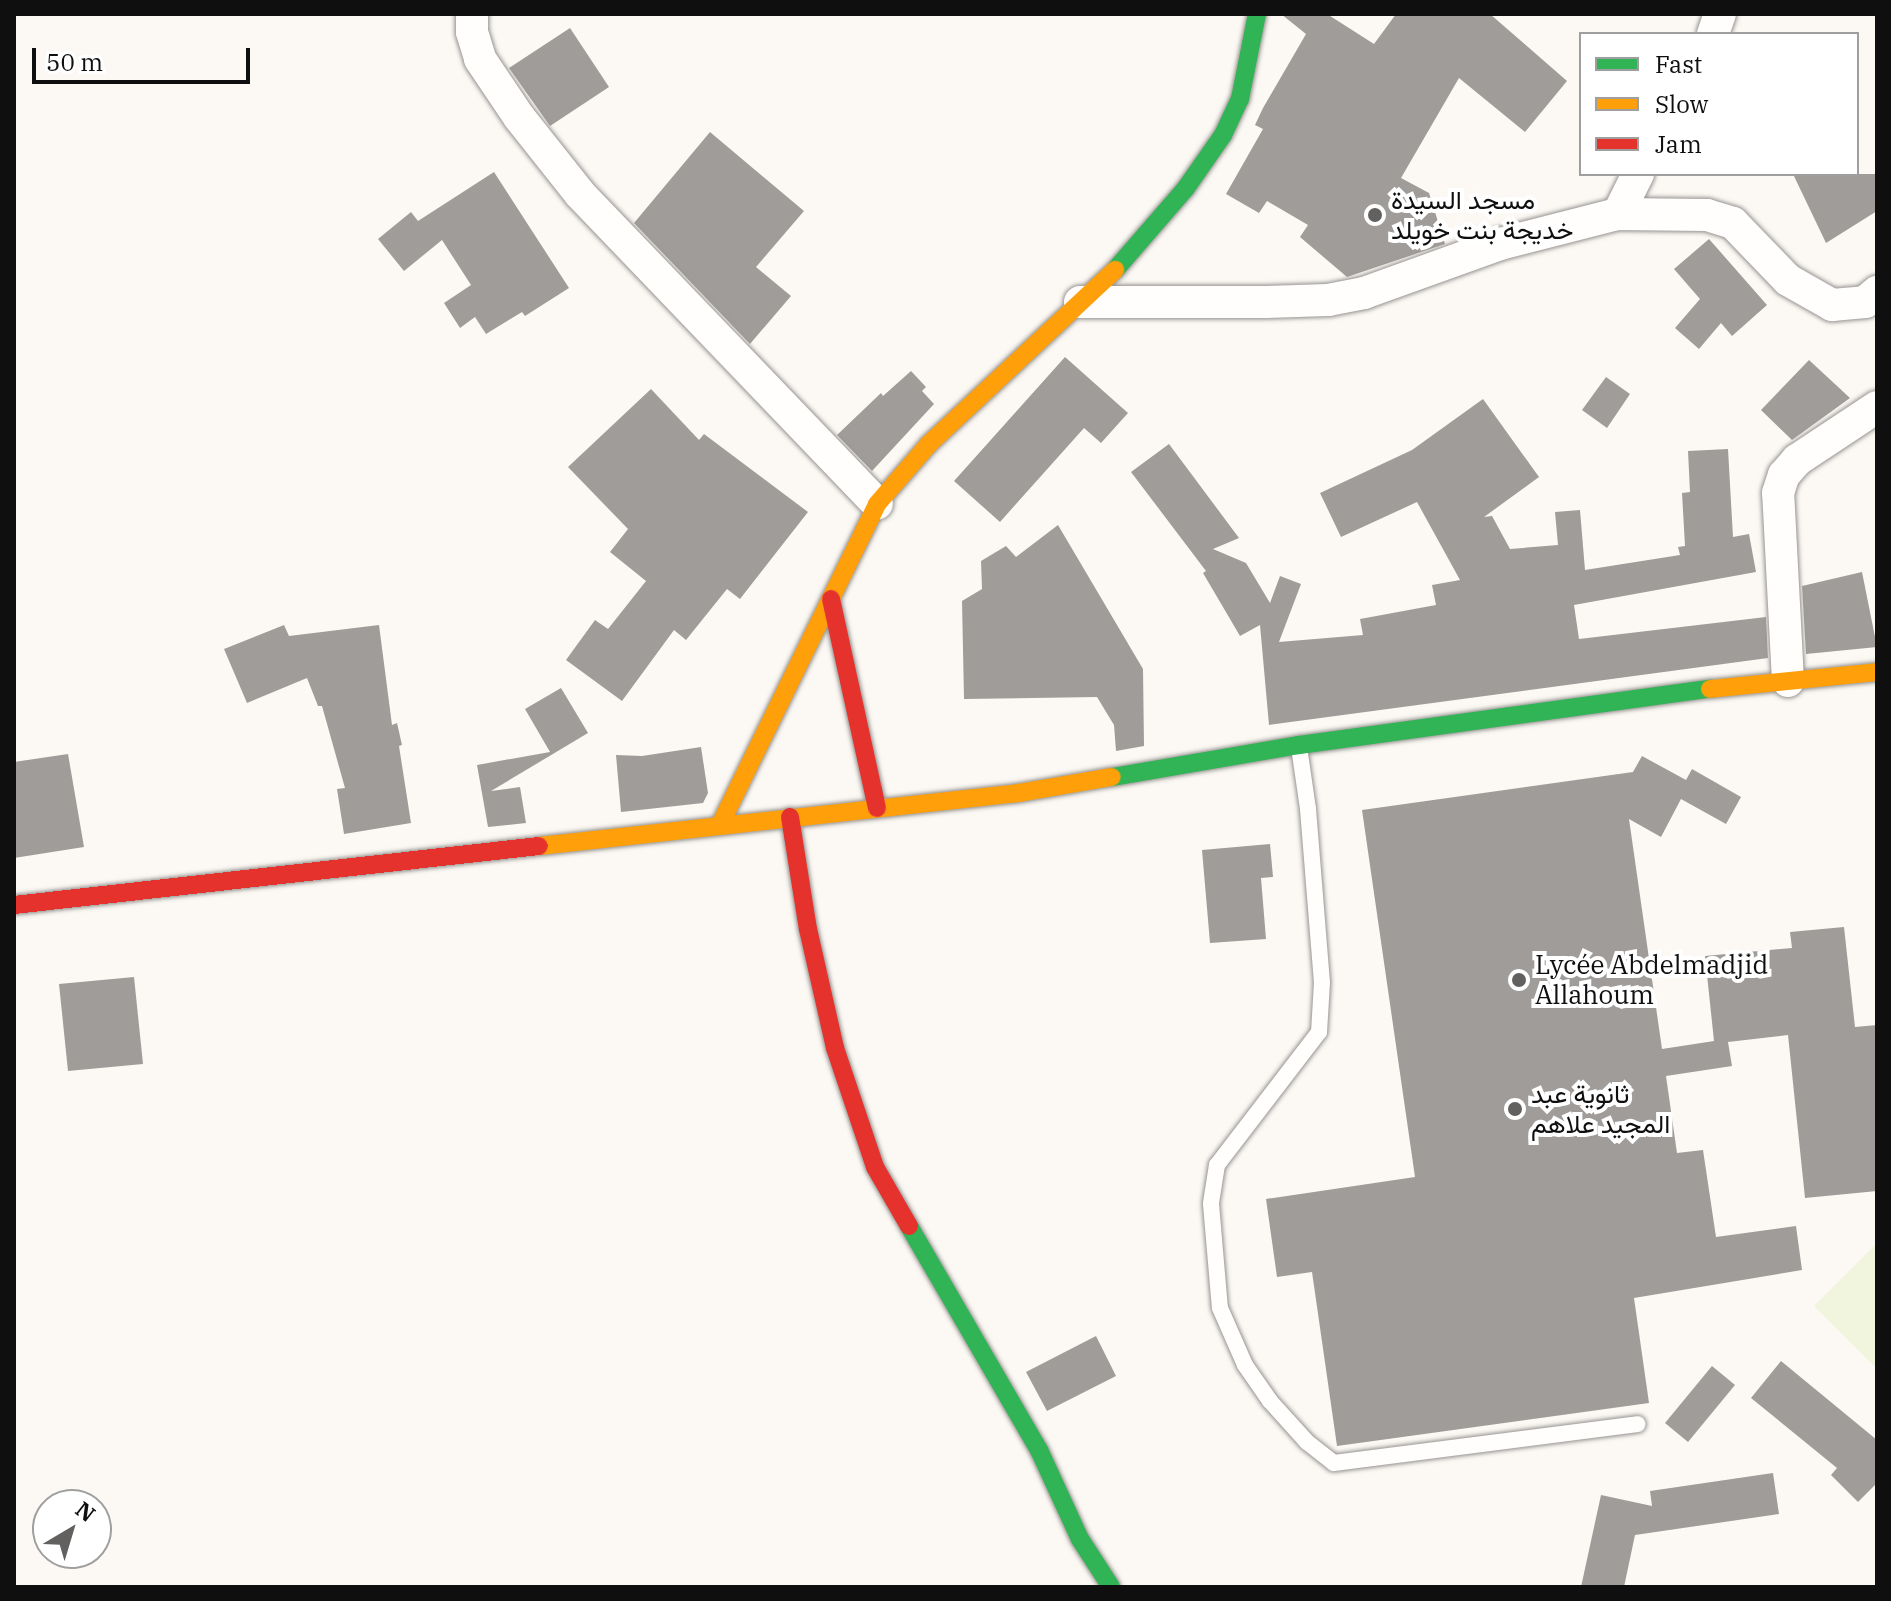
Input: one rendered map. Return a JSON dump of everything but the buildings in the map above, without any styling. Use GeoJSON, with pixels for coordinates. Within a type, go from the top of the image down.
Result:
{"type":"FeatureCollection","features":[{"type":"Feature","properties":{"kind":"street"},"geometry":{"type":"LineString","coordinates":[[472,14],[472,32],[480,59],[519,117],[580,194],[877,504]]}},
{"type":"Feature","properties":{"kind":"street"},"geometry":{"type":"LineString","coordinates":[[720,825],[877,504],[929,444],[1131,255],[1223,135],[1240,99],[1257,14]]}},
{"type":"Feature","properties":{"kind":"street"},"geometry":{"type":"LineString","coordinates":[[1618,214],[1637,176]]}},
{"type":"Feature","properties":{"kind":"street"},"geometry":{"type":"LineString","coordinates":[[1080,302],[1266,302],[1340,298],[1364,293],[1500,244],[1618,214],[1707,215],[1733,223],[1788,280],[1832,305],[1865,302],[1877,292]]}},
{"type":"Feature","properties":{"kind":"street"},"geometry":{"type":"LineString","coordinates":[[1788,681],[1778,493],[1784,475],[1797,460],[1877,407]]}},
{"type":"Feature","properties":{"kind":"street"},"geometry":{"type":"LineString","coordinates":[[831,599],[877,808]]}},
{"type":"Feature","properties":{"kind":"street"},"geometry":{"type":"LineString","coordinates":[[14,905],[1018,793],[1299,745],[1877,672]]}},
{"type":"Feature","properties":{"kind":"street"},"geometry":{"type":"LineString","coordinates":[[790,817],[808,929],[835,1048],[875,1167],[1039,1450],[1080,1539],[1111,1587]]}},
{"type":"Feature","properties":{"kind":"lane"},"geometry":{"type":"LineString","coordinates":[[1299,745],[1308,809],[1322,982],[1319,1032],[1217,1165],[1211,1204],[1220,1308],[1245,1365],[1270,1401],[1307,1442],[1334,1463],[1638,1424]]}},
{"type":"Feature","properties":{"kind":"green space"},"geometry":{"type":"Polygon","coordinates":[[[1877,1243],[1877,1369],[1814,1306],[1877,1243]]]}},
{"type":"Feature","properties":{"kind":"traffic: fast"},"geometry":{"type":"LineString","coordinates":[[1115,270],[1186,188],[1223,135],[1240,99],[1257,14]]}},
{"type":"Feature","properties":{"kind":"traffic: fast"},"geometry":{"type":"LineString","coordinates":[[1112,777],[1299,745],[1710,689]]}},
{"type":"Feature","properties":{"kind":"traffic: fast"},"geometry":{"type":"LineString","coordinates":[[909,1226],[1039,1450],[1080,1539],[1111,1587]]}},
{"type":"Feature","properties":{"kind":"traffic: slow"},"geometry":{"type":"LineString","coordinates":[[720,825],[877,504],[929,444],[1115,270]]}},
{"type":"Feature","properties":{"kind":"traffic: slow"},"geometry":{"type":"LineString","coordinates":[[1710,689],[1877,672]]}},
{"type":"Feature","properties":{"kind":"traffic: slow"},"geometry":{"type":"LineString","coordinates":[[539,846],[1018,793],[1112,777]]}},
{"type":"Feature","properties":{"kind":"traffic: jam"},"geometry":{"type":"LineString","coordinates":[[831,599],[877,808]]}},
{"type":"Feature","properties":{"kind":"traffic: jam"},"geometry":{"type":"LineString","coordinates":[[790,817],[808,929],[835,1048],[875,1167],[909,1226]]}},
{"type":"Feature","properties":{"kind":"traffic: jam"},"geometry":{"type":"LineString","coordinates":[[14,905],[539,846]]}},
{"type":"Feature","properties":{"kind":"place","name":"مسجد السيدة خديجة بنت خويلد"},"geometry":{"type":"Point","coordinates":[1375,215]}},
{"type":"Feature","properties":{"kind":"place","name":"Lycée Abdelmadjid Allahoum"},"geometry":{"type":"Point","coordinates":[1519,980]}},
{"type":"Feature","properties":{"kind":"place","name":"ثانوية عبد المجيد علاهم"},"geometry":{"type":"Point","coordinates":[1515,1109]}}]}
